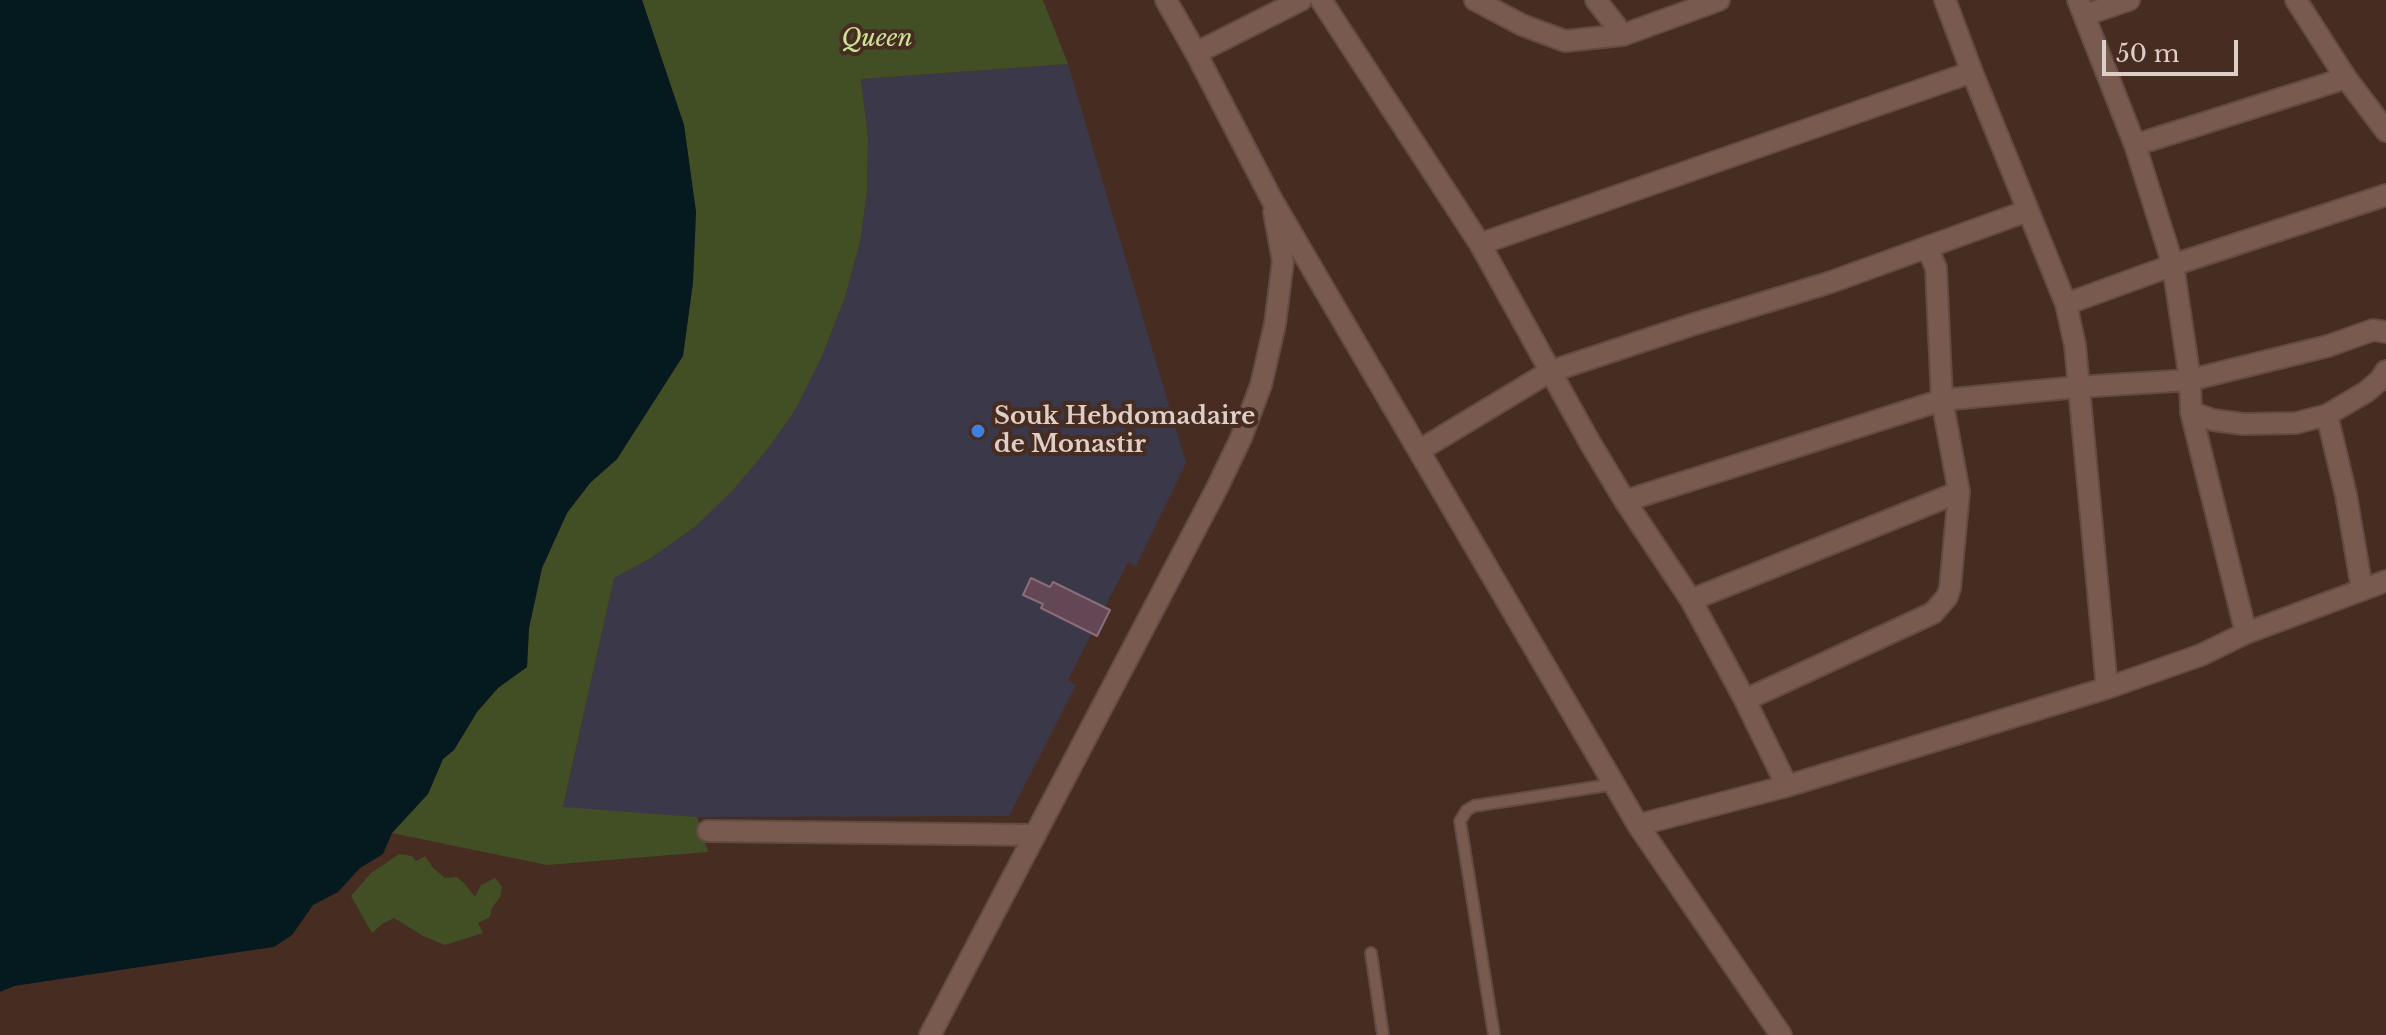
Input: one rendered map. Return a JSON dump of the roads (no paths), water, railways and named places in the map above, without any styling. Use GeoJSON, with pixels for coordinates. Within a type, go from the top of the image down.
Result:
{"type":"FeatureCollection","features":[{"type":"Feature","properties":{"kind":"street"},"geometry":{"type":"LineString","coordinates":[[1166,0],[1272,200],[1638,825],[1781,1035]]}},
{"type":"Feature","properties":{"kind":"street"},"geometry":{"type":"LineString","coordinates":[[1196,53],[1301,0]]}},
{"type":"Feature","properties":{"kind":"street"},"geometry":{"type":"LineString","coordinates":[[1321,0],[1480,244],[1549,372],[1625,501],[1691,600],[1787,786]]}},
{"type":"Feature","properties":{"kind":"street"},"geometry":{"type":"LineString","coordinates":[[1475,0],[1522,25],[1565,41],[1623,35],[1719,0]]}},
{"type":"Feature","properties":{"kind":"street"},"geometry":{"type":"LineString","coordinates":[[1596,0],[1623,35]]}},
{"type":"Feature","properties":{"kind":"street"},"geometry":{"type":"LineString","coordinates":[[1945,0],[2066,304],[2075,345],[2107,688]]}},
{"type":"Feature","properties":{"kind":"street"},"geometry":{"type":"LineString","coordinates":[[2129,0],[2082,7],[2135,145],[2173,265],[2190,380],[2191,412],[2246,633]]}},
{"type":"Feature","properties":{"kind":"street"},"geometry":{"type":"LineString","coordinates":[[2296,0],[2346,78],[2386,131]]}},
{"type":"Feature","properties":{"kind":"street"},"geometry":{"type":"LineString","coordinates":[[1480,244],[1972,72]]}},
{"type":"Feature","properties":{"kind":"street"},"geometry":{"type":"LineString","coordinates":[[2135,145],[2346,78]]}},
{"type":"Feature","properties":{"kind":"street"},"geometry":{"type":"LineString","coordinates":[[2066,304],[2173,265],[2386,195]]}},
{"type":"Feature","properties":{"kind":"street"},"geometry":{"type":"LineString","coordinates":[[930,1035],[1217,488],[1246,424],[1261,385],[1275,324],[1283,261],[1272,200]]}},
{"type":"Feature","properties":{"kind":"street"},"geometry":{"type":"LineString","coordinates":[[1420,450],[1549,372],[1831,282],[2027,211]]}},
{"type":"Feature","properties":{"kind":"street"},"geometry":{"type":"LineString","coordinates":[[1745,700],[1933,613],[1940,607],[1950,588],[1959,492],[1942,400],[1936,268],[1927,247]]}},
{"type":"Feature","properties":{"kind":"street"},"geometry":{"type":"LineString","coordinates":[[1625,501],[1942,400],[2190,380],[2328,346],[2373,330],[2386,332]]}},
{"type":"Feature","properties":{"kind":"street"},"geometry":{"type":"LineString","coordinates":[[2191,412],[2213,420],[2243,424],[2296,423],[2327,415],[2366,392],[2386,371]]}},
{"type":"Feature","properties":{"kind":"street"},"geometry":{"type":"LineString","coordinates":[[2327,415],[2346,495],[2362,589]]}},
{"type":"Feature","properties":{"kind":"street"},"geometry":{"type":"LineString","coordinates":[[1691,600],[1959,492]]}},
{"type":"Feature","properties":{"kind":"street"},"geometry":{"type":"LineString","coordinates":[[1638,825],[1787,786],[2107,688],[2201,655],[2246,633],[2386,581]]}},
{"type":"Feature","properties":{"kind":"street"},"geometry":{"type":"LineString","coordinates":[[708,831],[1035,835]]}},
{"type":"Feature","properties":{"kind":"lane"},"geometry":{"type":"LineString","coordinates":[[1494,1035],[1460,821],[1474,806],[1615,784]]}},
{"type":"Feature","properties":{"kind":"lane"},"geometry":{"type":"LineString","coordinates":[[1371,953],[1383,1035]]}},
{"type":"Feature","properties":{"kind":"water"},"geometry":{"type":"Polygon","coordinates":[[[0,0],[642,0],[684,125],[696,212],[693,282],[683,356],[617,459],[590,483],[567,513],[542,568],[529,628],[527,667],[498,688],[477,712],[454,750],[443,759],[428,794],[392,833],[383,854],[360,868],[338,892],[313,905],[292,935],[274,947],[15,986],[0,992],[0,0]]]}},
{"type":"Feature","properties":{"kind":"place","name":"Souk Hebdomadaire de Monastir"},"geometry":{"type":"Point","coordinates":[978,431]}},
{"type":"Feature","properties":{"kind":"park label","name":"Queen"},"geometry":{"type":"Point","coordinates":[877,39]}}]}
